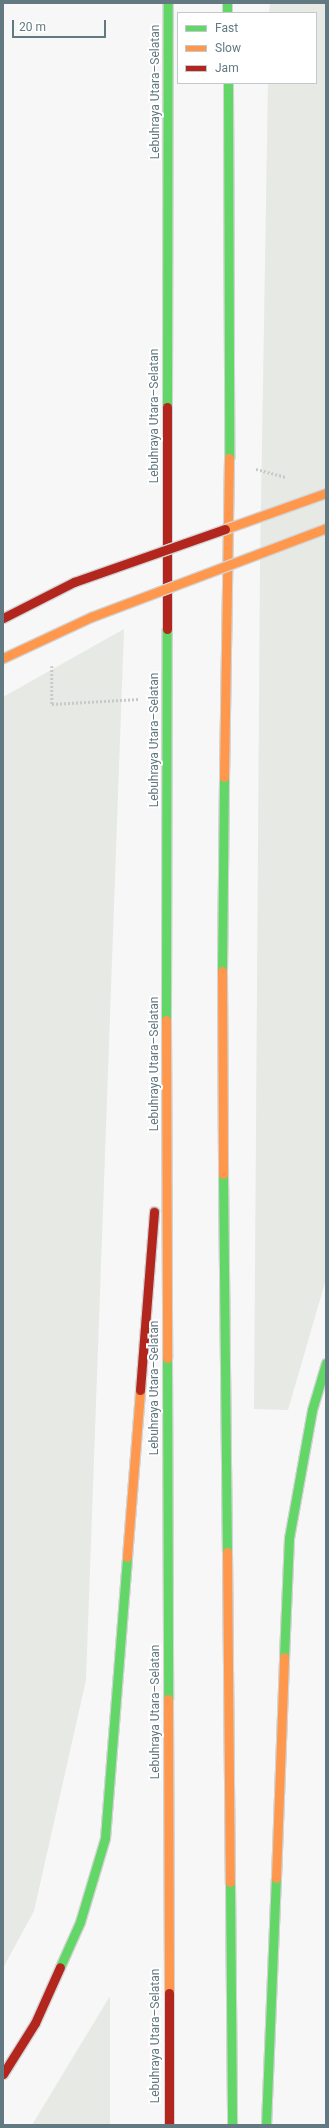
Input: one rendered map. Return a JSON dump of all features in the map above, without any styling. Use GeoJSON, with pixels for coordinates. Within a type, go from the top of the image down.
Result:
{"type":"FeatureCollection","features":[{"type":"Feature","properties":{"kind":"highway","name":"Lebuhraya Utara–Selatan"},"geometry":{"type":"LineString","coordinates":[[168,3],[166,1041],[168,2125]]}},
{"type":"Feature","properties":{"kind":"highway"},"geometry":{"type":"LineString","coordinates":[[228,84],[229,462],[225,586],[222,1023],[232,2125]]}},
{"type":"Feature","properties":{"kind":"highway"},"geometry":{"type":"LineString","coordinates":[[3,618],[74,582],[326,493]]}},
{"type":"Feature","properties":{"kind":"highway"},"geometry":{"type":"LineString","coordinates":[[3,658],[91,617],[326,528]]}},
{"type":"Feature","properties":{"kind":"highway"},"geometry":{"type":"LineString","coordinates":[[156,1176],[166,1041]]}},
{"type":"Feature","properties":{"kind":"highway"},"geometry":{"type":"LineString","coordinates":[[3,2074],[35,2023],[80,1922],[105,1838],[154,1200]]}},
{"type":"Feature","properties":{"kind":"highway"},"geometry":{"type":"LineString","coordinates":[[266,2125],[289,1538],[312,1410],[326,1363]]}},
{"type":"Feature","properties":{"kind":"path"},"geometry":{"type":"LineString","coordinates":[[52,665],[52,704],[167,697]]}},
{"type":"Feature","properties":{"kind":"shaded area"},"geometry":{"type":"Polygon","coordinates":[[[270,3],[326,3],[326,1279],[288,1410],[254,1409],[260,564],[268,84],[317,84],[317,12],[269,12],[270,3]]]}},
{"type":"Feature","properties":{"kind":"shaded area"},"geometry":{"type":"Polygon","coordinates":[[[124,629],[86,1680],[34,1911],[3,1968],[3,697],[124,629]]]}},
{"type":"Feature","properties":{"kind":"shaded area"},"geometry":{"type":"Polygon","coordinates":[[[110,1996],[110,2125],[32,2125],[110,1996]]]}},
{"type":"Feature","properties":{"kind":"traffic: fast"},"geometry":{"type":"LineString","coordinates":[[167,407],[168,3]]}},
{"type":"Feature","properties":{"kind":"traffic: fast"},"geometry":{"type":"LineString","coordinates":[[227,3],[227,12]]}},
{"type":"Feature","properties":{"kind":"traffic: fast"},"geometry":{"type":"LineString","coordinates":[[228,84],[229,458]]}},
{"type":"Feature","properties":{"kind":"traffic: fast"},"geometry":{"type":"LineString","coordinates":[[166,1020],[167,629]]}},
{"type":"Feature","properties":{"kind":"traffic: fast"},"geometry":{"type":"LineString","coordinates":[[222,971],[224,777]]}},
{"type":"Feature","properties":{"kind":"traffic: fast"},"geometry":{"type":"LineString","coordinates":[[223,1174],[227,1552]]}},
{"type":"Feature","properties":{"kind":"traffic: fast"},"geometry":{"type":"LineString","coordinates":[[167,1358],[168,1699]]}},
{"type":"Feature","properties":{"kind":"traffic: fast"},"geometry":{"type":"LineString","coordinates":[[284,1657],[289,1538],[312,1410],[326,1363]]}},
{"type":"Feature","properties":{"kind":"traffic: fast"},"geometry":{"type":"LineString","coordinates":[[60,1967],[80,1922],[105,1838],[127,1557]]}},
{"type":"Feature","properties":{"kind":"traffic: fast"},"geometry":{"type":"LineString","coordinates":[[266,2125],[276,1878]]}},
{"type":"Feature","properties":{"kind":"traffic: fast"},"geometry":{"type":"LineString","coordinates":[[230,1882],[232,2125]]}},
{"type":"Feature","properties":{"kind":"traffic: slow"},"geometry":{"type":"LineString","coordinates":[[224,777],[229,458]]}},
{"type":"Feature","properties":{"kind":"traffic: slow"},"geometry":{"type":"LineString","coordinates":[[225,529],[326,493]]}},
{"type":"Feature","properties":{"kind":"traffic: slow"},"geometry":{"type":"LineString","coordinates":[[3,658],[91,617],[326,528]]}},
{"type":"Feature","properties":{"kind":"traffic: slow"},"geometry":{"type":"LineString","coordinates":[[222,971],[223,1174]]}},
{"type":"Feature","properties":{"kind":"traffic: slow"},"geometry":{"type":"LineString","coordinates":[[166,1020],[167,1358]]}},
{"type":"Feature","properties":{"kind":"traffic: slow"},"geometry":{"type":"LineString","coordinates":[[127,1557],[140,1390]]}},
{"type":"Feature","properties":{"kind":"traffic: slow"},"geometry":{"type":"LineString","coordinates":[[227,1552],[230,1882]]}},
{"type":"Feature","properties":{"kind":"traffic: slow"},"geometry":{"type":"LineString","coordinates":[[276,1878],[284,1657]]}},
{"type":"Feature","properties":{"kind":"traffic: slow"},"geometry":{"type":"LineString","coordinates":[[168,1699],[169,1993]]}},
{"type":"Feature","properties":{"kind":"traffic: jam"},"geometry":{"type":"LineString","coordinates":[[167,407],[167,629]]}},
{"type":"Feature","properties":{"kind":"traffic: jam"},"geometry":{"type":"LineString","coordinates":[[3,618],[74,582],[225,529]]}},
{"type":"Feature","properties":{"kind":"traffic: jam"},"geometry":{"type":"LineString","coordinates":[[140,1390],[154,1212]]}},
{"type":"Feature","properties":{"kind":"traffic: jam"},"geometry":{"type":"LineString","coordinates":[[3,2074],[35,2023],[60,1967]]}},
{"type":"Feature","properties":{"kind":"traffic: jam"},"geometry":{"type":"LineString","coordinates":[[169,1993],[169,2125]]}}]}
